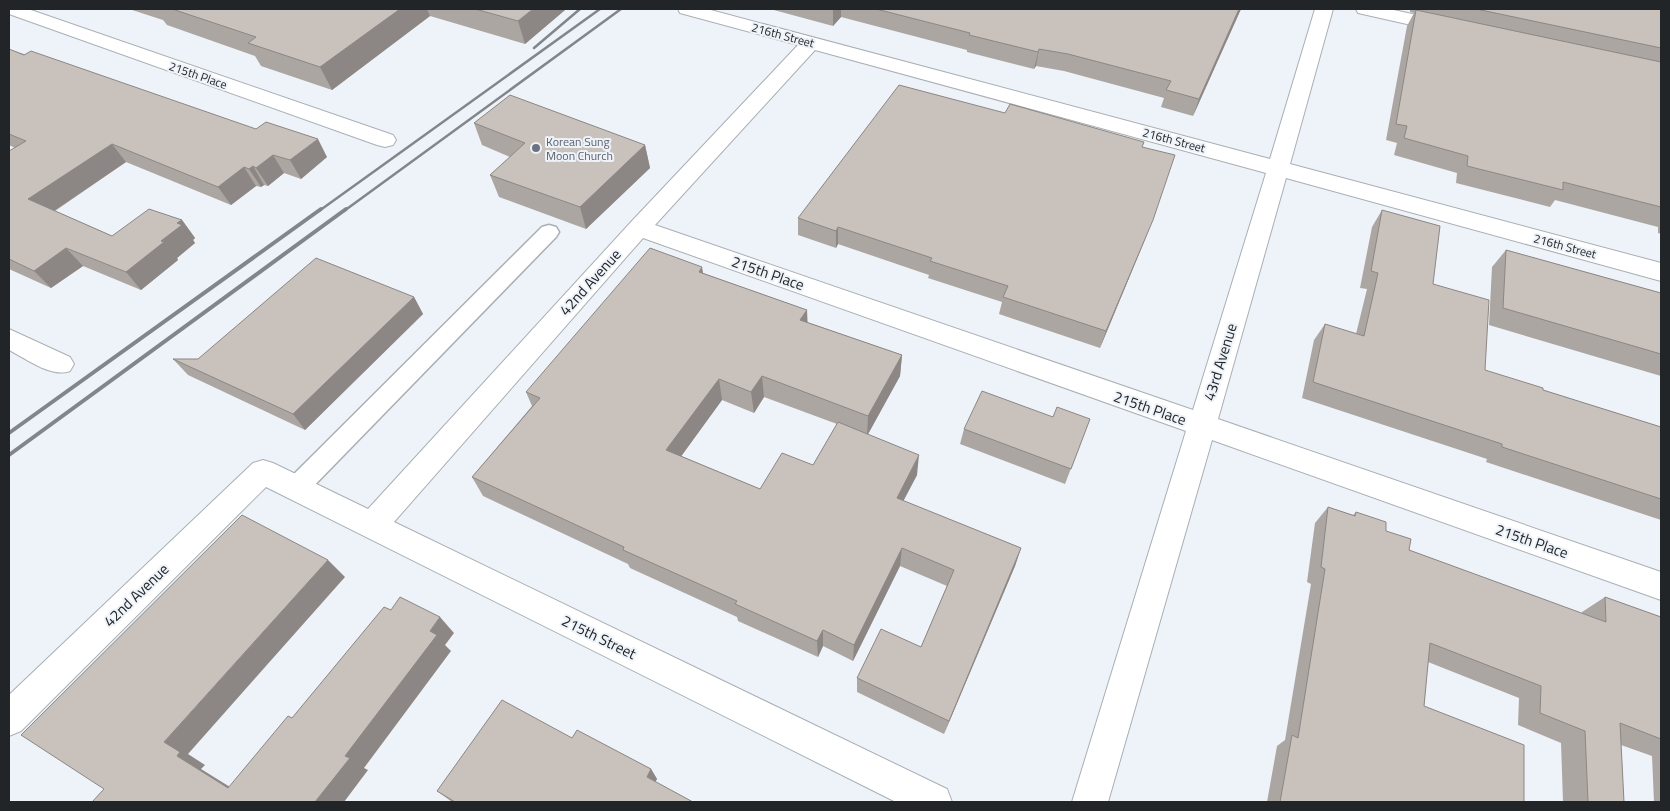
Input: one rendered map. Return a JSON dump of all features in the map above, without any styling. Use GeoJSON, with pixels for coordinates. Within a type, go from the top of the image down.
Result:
{"type":"FeatureCollection","features":[{"type":"Feature","properties":{"kind":"street","name":"215th Place"},"geometry":{"type":"LineString","coordinates":[[11,9],[385,140]]}},
{"type":"Feature","properties":{"kind":"street","name":"216th Street"},"geometry":{"type":"LineString","coordinates":[[687,9],[1661,272]]}},
{"type":"Feature","properties":{"kind":"street","name":"43rd Avenue"},"geometry":{"type":"LineString","coordinates":[[1090,802],[1324,9]]}},
{"type":"Feature","properties":{"kind":"street"},"geometry":{"type":"LineString","coordinates":[[1365,9],[1469,32]]}},
{"type":"Feature","properties":{"kind":"street","name":"42nd Avenue"},"geometry":{"type":"LineString","coordinates":[[372,526],[639,228],[811,42]]}},
{"type":"Feature","properties":{"kind":"street","name":"215th Place"},"geometry":{"type":"LineString","coordinates":[[639,228],[1661,586]]}},
{"type":"Feature","properties":{"kind":"street"},"geometry":{"type":"LineString","coordinates":[[9,338],[61,364]]}},
{"type":"Feature","properties":{"kind":"street","name":"42nd Avenue"},"geometry":{"type":"LineString","coordinates":[[9,719],[263,472]]}},
{"type":"Feature","properties":{"kind":"street","name":"215th Street"},"geometry":{"type":"LineString","coordinates":[[263,472],[934,802]]}},
{"type":"Feature","properties":{"kind":"lane"},"geometry":{"type":"LineString","coordinates":[[296,488],[549,232]]}},
{"type":"Feature","properties":{"kind":"building"},"geometry":{"type":"Polygon","coordinates":[[[172,9],[400,9],[320,67],[248,43],[256,37],[172,9]]]}},
{"type":"Feature","properties":{"kind":"building"},"geometry":{"type":"Polygon","coordinates":[[[475,9],[533,9],[518,21],[475,9]]]}},
{"type":"Feature","properties":{"kind":"building"},"geometry":{"type":"Polygon","coordinates":[[[876,9],[1239,9],[1199,99],[1166,90],[1171,81],[1068,54],[1039,49],[1038,52],[876,9]]]}},
{"type":"Feature","properties":{"kind":"building"},"geometry":{"type":"Polygon","coordinates":[[[1476,9],[1661,9],[1661,48],[1476,9]]]}},
{"type":"Feature","properties":{"kind":"building"},"geometry":{"type":"Polygon","coordinates":[[[1416,10],[1661,62],[1661,207],[1563,182],[1563,190],[1467,166],[1468,156],[1404,138],[1407,126],[1396,124],[1416,10]]]}},
{"type":"Feature","properties":{"kind":"building"},"geometry":{"type":"Polygon","coordinates":[[[9,49],[24,55],[31,51],[256,129],[266,122],[318,139],[290,160],[273,155],[256,168],[253,166],[249,169],[244,167],[218,187],[112,144],[28,199],[112,236],[149,209],[182,220],[177,223],[182,225],[126,272],[66,248],[34,271],[9,259],[9,151],[26,141],[9,134],[9,49]]]}},
{"type":"Feature","properties":{"kind":"building"},"geometry":{"type":"Polygon","coordinates":[[[899,85],[1005,113],[1010,104],[1144,142],[1142,147],[1175,155],[1153,220],[1106,331],[1003,297],[1008,286],[930,261],[932,258],[838,227],[836,231],[798,218],[899,85]]]}},
{"type":"Feature","properties":{"kind":"building"},"geometry":{"type":"Polygon","coordinates":[[[510,95],[645,145],[580,207],[490,175],[525,143],[474,123],[510,95]]]}},
{"type":"Feature","properties":{"kind":"building"},"geometry":{"type":"Polygon","coordinates":[[[1382,210],[1440,226],[1433,284],[1489,300],[1485,370],[1661,427],[1661,499],[1313,382],[1325,324],[1364,336],[1378,273],[1371,271],[1382,210]]]}},
{"type":"Feature","properties":{"kind":"building"},"geometry":{"type":"Polygon","coordinates":[[[650,248],[702,267],[699,272],[807,310],[800,320],[902,355],[868,416],[762,376],[751,392],[719,379],[666,450],[760,489],[782,453],[813,465],[838,422],[919,455],[897,498],[1021,548],[949,721],[857,678],[881,629],[921,647],[954,570],[902,548],[854,645],[823,630],[817,641],[735,604],[737,601],[623,550],[624,547],[472,477],[540,398],[526,392],[650,248]]]}},
{"type":"Feature","properties":{"kind":"building"},"geometry":{"type":"Polygon","coordinates":[[[1506,250],[1661,293],[1661,354],[1503,308],[1506,250]]]}},
{"type":"Feature","properties":{"kind":"building"},"geometry":{"type":"Polygon","coordinates":[[[316,258],[414,297],[293,414],[173,359],[198,359],[316,258]]]}},
{"type":"Feature","properties":{"kind":"building"},"geometry":{"type":"Polygon","coordinates":[[[982,391],[1053,417],[1057,407],[1090,419],[1071,469],[964,429],[982,391]]]}},
{"type":"Feature","properties":{"kind":"building"},"geometry":{"type":"Polygon","coordinates":[[[1328,507],[1355,516],[1356,512],[1386,522],[1386,531],[1411,539],[1409,550],[1606,622],[1605,597],[1661,617],[1661,739],[1620,723],[1624,802],[1588,802],[1585,731],[1540,713],[1541,686],[1430,643],[1424,706],[1524,745],[1524,802],[1280,802],[1292,735],[1298,738],[1325,569],[1321,567],[1328,507]]]}},
{"type":"Feature","properties":{"kind":"building"},"geometry":{"type":"Polygon","coordinates":[[[242,515],[328,560],[164,742],[180,752],[177,756],[228,788],[288,716],[292,718],[384,607],[391,610],[400,597],[440,617],[430,631],[437,635],[345,756],[350,758],[315,802],[92,802],[104,789],[21,735],[242,515]]]}},
{"type":"Feature","properties":{"kind":"building"},"geometry":{"type":"Polygon","coordinates":[[[502,700],[572,738],[577,730],[651,769],[647,777],[693,802],[455,802],[437,791],[502,700]]]}},
{"type":"Feature","properties":{"kind":"railway"},"geometry":{"type":"LineString","coordinates":[[534,48],[580,9]]}},
{"type":"Feature","properties":{"kind":"railway"},"geometry":{"type":"LineString","coordinates":[[319,211],[600,9]]}},
{"type":"Feature","properties":{"kind":"railway"},"geometry":{"type":"LineString","coordinates":[[344,211],[621,9]]}},
{"type":"Feature","properties":{"kind":"railway"},"geometry":{"type":"LineString","coordinates":[[9,433],[321,209]]}},
{"type":"Feature","properties":{"kind":"railway"},"geometry":{"type":"LineString","coordinates":[[9,455],[346,209]]}},
{"type":"Feature","properties":{"kind":"place","name":"Korean Sung Moon Church"},"geometry":{"type":"Point","coordinates":[536,148]}}]}
